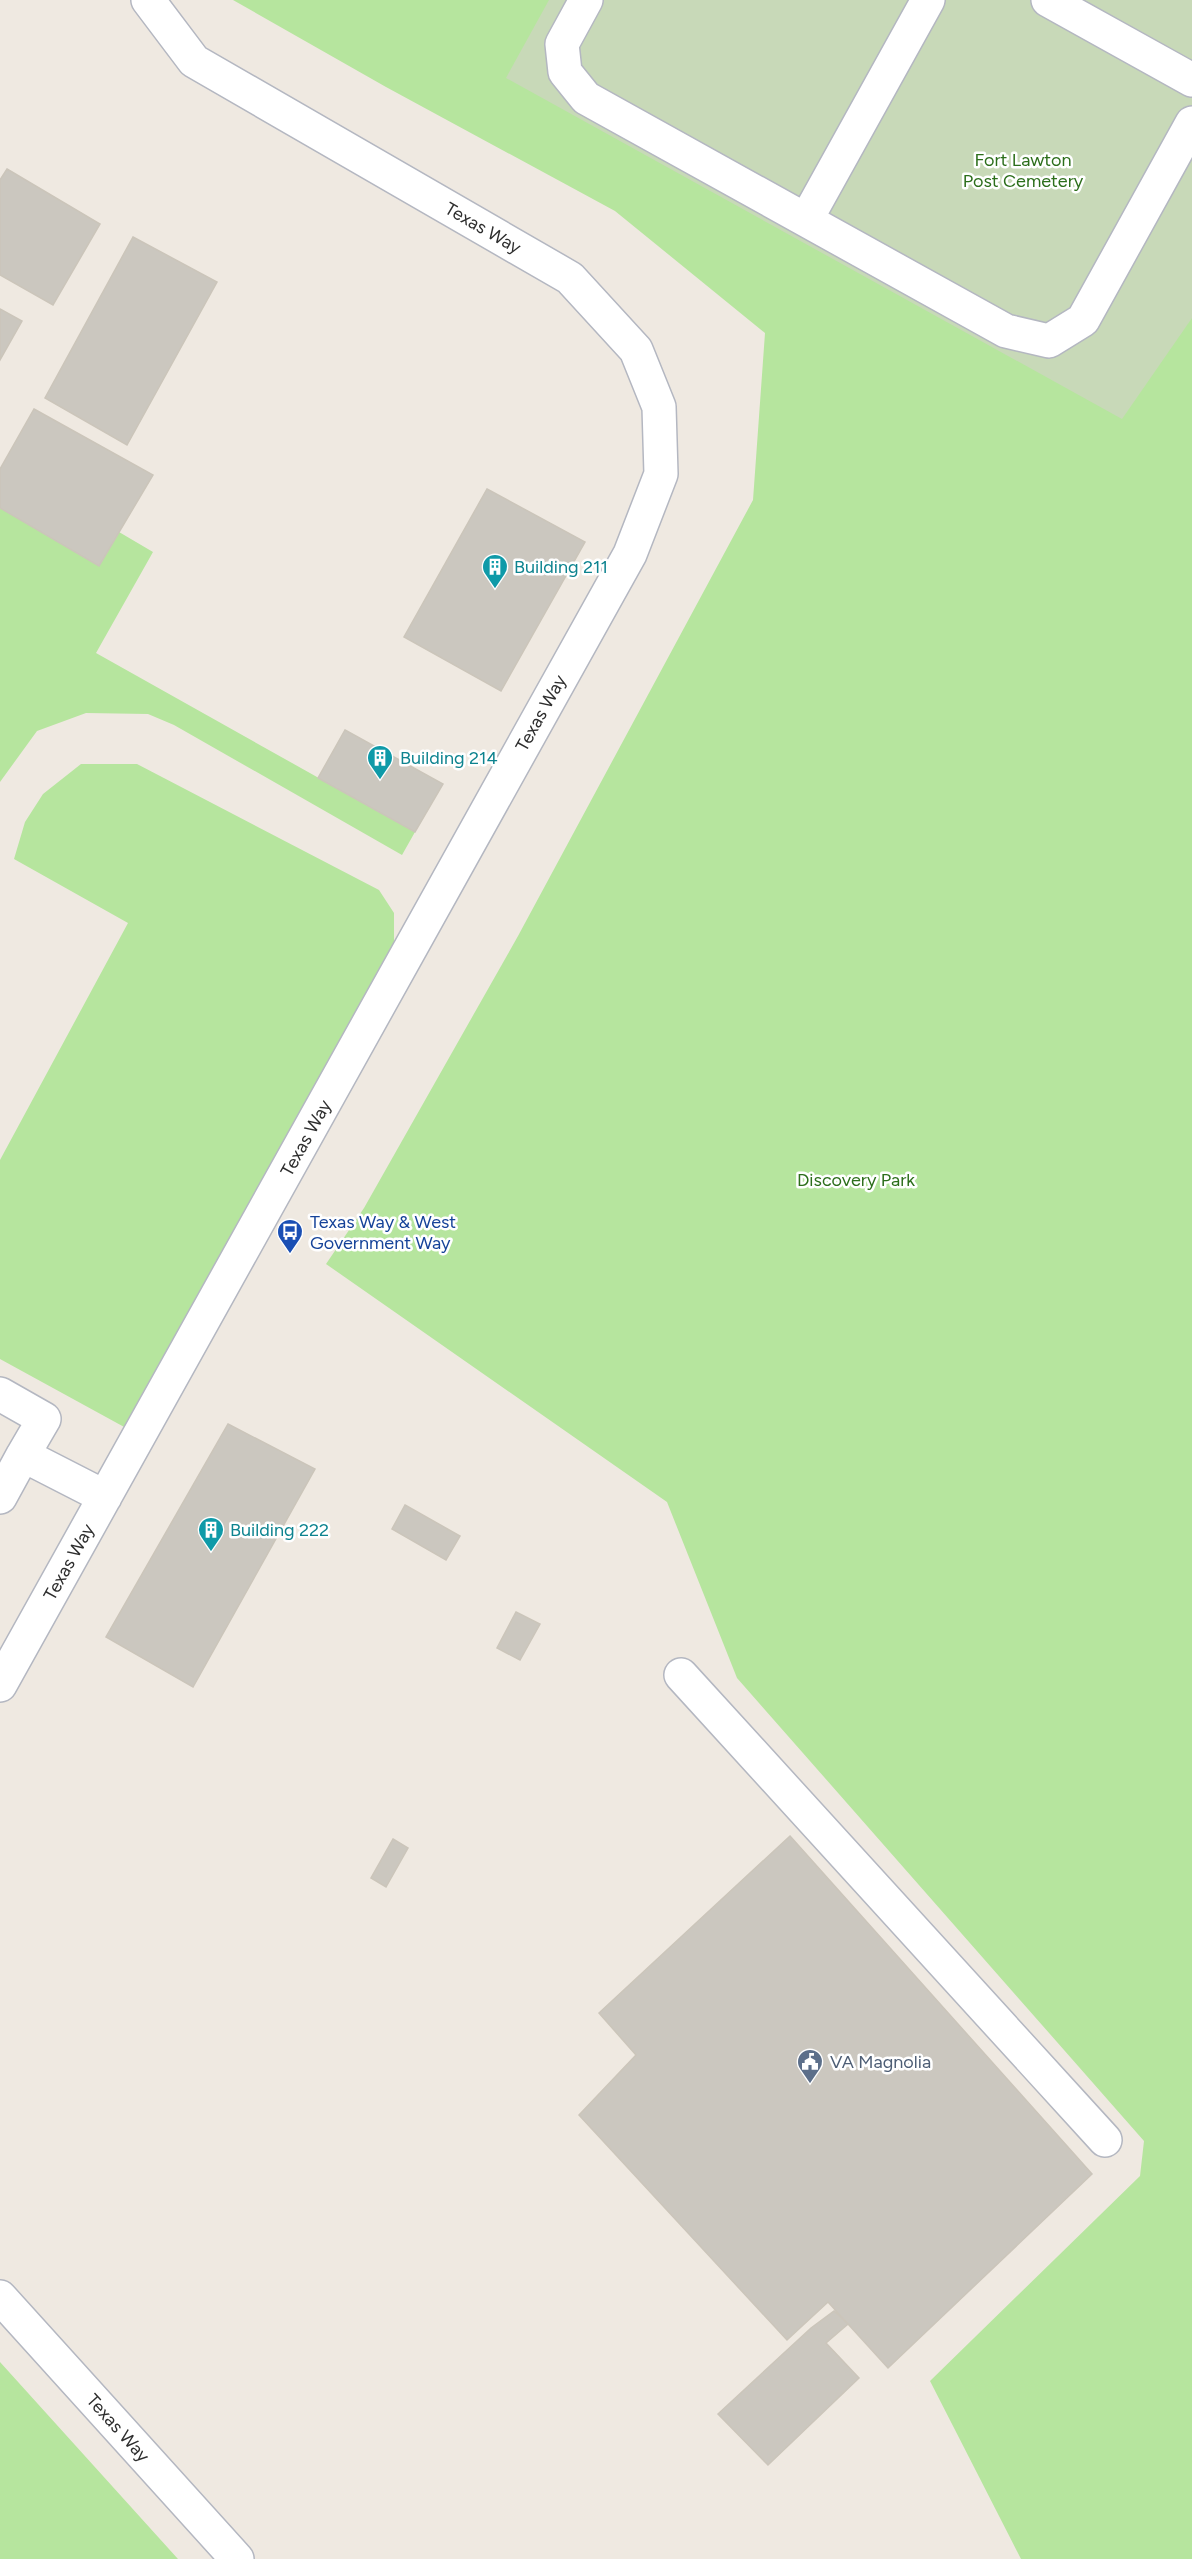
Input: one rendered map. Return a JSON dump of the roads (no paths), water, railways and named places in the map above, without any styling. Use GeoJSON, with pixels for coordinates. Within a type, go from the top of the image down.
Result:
{"type":"FeatureCollection","features":[{"type":"Feature","properties":{"kind":"street","name":"Texas Way"},"geometry":{"type":"LineString","coordinates":[[0,1685],[630,554],[661,474],[658,407],[636,350],[570,278],[194,61],[148,0]]}},
{"type":"Feature","properties":{"kind":"street"},"geometry":{"type":"LineString","coordinates":[[586,0],[562,44],[565,72],[586,98],[1006,331],[1049,341],[1083,320],[1192,123]]}},
{"type":"Feature","properties":{"kind":"street"},"geometry":{"type":"LineString","coordinates":[[806,220],[928,0]]}},
{"type":"Feature","properties":{"kind":"street"},"geometry":{"type":"LineString","coordinates":[[1048,0],[1192,80]]}},
{"type":"Feature","properties":{"kind":"street"},"geometry":{"type":"LineString","coordinates":[[0,1394],[44,1419],[0,1497]]}},
{"type":"Feature","properties":{"kind":"street"},"geometry":{"type":"LineString","coordinates":[[23,1455],[105,1497]]}},
{"type":"Feature","properties":{"kind":"street"},"geometry":{"type":"LineString","coordinates":[[681,1675],[1105,2140]]}},
{"type":"Feature","properties":{"kind":"street","name":"Texas Way"},"geometry":{"type":"LineString","coordinates":[[0,2297],[237,2559]]}},
{"type":"Feature","properties":{"kind":"place","name":"Building 211"},"geometry":{"type":"Point","coordinates":[495,590]}},
{"type":"Feature","properties":{"kind":"place","name":"Building 214"},"geometry":{"type":"Point","coordinates":[380,781]}},
{"type":"Feature","properties":{"kind":"place","name":"Texas Way & West Government Way"},"geometry":{"type":"Point","coordinates":[290,1255]}},
{"type":"Feature","properties":{"kind":"place","name":"Building 222"},"geometry":{"type":"Point","coordinates":[211,1553]}},
{"type":"Feature","properties":{"kind":"place","name":"VA Magnolia"},"geometry":{"type":"Point","coordinates":[810,2085]}},
{"type":"Feature","properties":{"kind":"park label","name":"Fort Lawton Post Cemetery"},"geometry":{"type":"Point","coordinates":[1023,170]}},
{"type":"Feature","properties":{"kind":"park label","name":"Discovery Park"},"geometry":{"type":"Point","coordinates":[856,1180]}}]}
